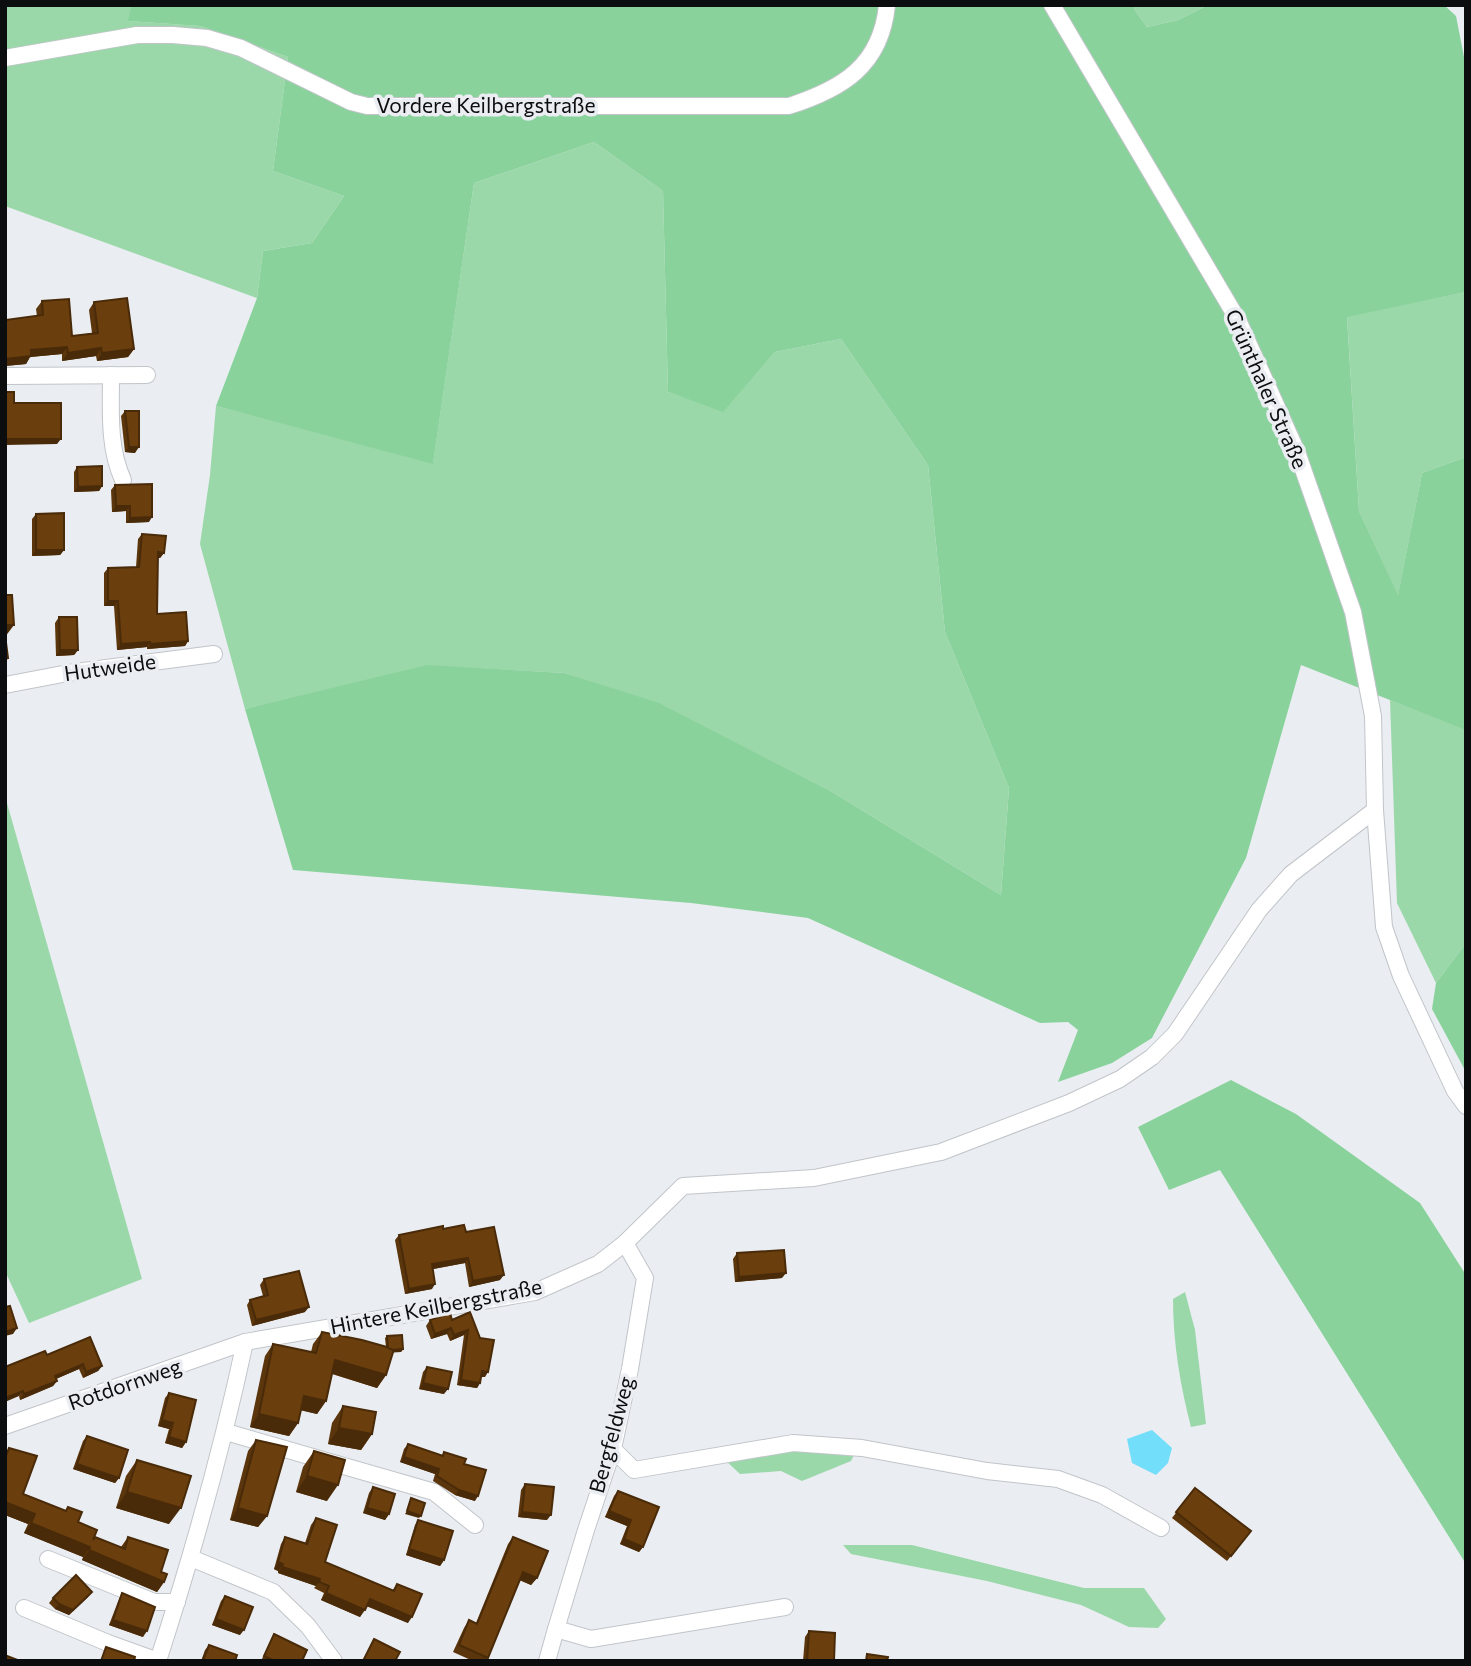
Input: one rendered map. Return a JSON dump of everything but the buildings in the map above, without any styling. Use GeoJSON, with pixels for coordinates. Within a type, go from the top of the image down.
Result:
{"type":"FeatureCollection","features":[{"type":"Feature","properties":{"kind":"street","name":"Vordere Keilbergstraße"},"geometry":{"type":"LineString","coordinates":[[5,58],[137,35],[173,35],[207,38],[241,48],[351,102],[367,106],[789,106],[823,95],[851,78],[870,55],[885,26],[887,5]]}},
{"type":"Feature","properties":{"kind":"street","name":"Grünthaler Straße"},"geometry":{"type":"LineString","coordinates":[[1052,5],[1238,320],[1297,452],[1353,612],[1373,716],[1374,810],[1384,927],[1401,976],[1455,1091],[1466,1106]]}},
{"type":"Feature","properties":{"kind":"street"},"geometry":{"type":"LineString","coordinates":[[111,375],[111,428],[115,462],[123,480]]}},
{"type":"Feature","properties":{"kind":"street"},"geometry":{"type":"LineString","coordinates":[[5,376],[147,375]]}},
{"type":"Feature","properties":{"kind":"street","name":"Hutweide"},"geometry":{"type":"LineString","coordinates":[[5,685],[68,673],[214,654]]}},
{"type":"Feature","properties":{"kind":"street","name":"Hintere Keilbergstraße"},"geometry":{"type":"LineString","coordinates":[[245,1342],[535,1292],[598,1264],[625,1243],[683,1186],[814,1178],[941,1152],[1120,1079],[1153,1057],[1175,1034],[1259,910],[1291,874],[1374,810]]}},
{"type":"Feature","properties":{"kind":"street","name":"Bergfeldweg"},"geometry":{"type":"LineString","coordinates":[[547,1661],[613,1449],[645,1278],[625,1243]]}},
{"type":"Feature","properties":{"kind":"street"},"geometry":{"type":"LineString","coordinates":[[24,1608],[158,1661],[191,1558],[226,1432],[245,1342]]}},
{"type":"Feature","properties":{"kind":"street","name":"Rotdornweg"},"geometry":{"type":"LineString","coordinates":[[5,1426],[245,1342]]}},
{"type":"Feature","properties":{"kind":"street"},"geometry":{"type":"LineString","coordinates":[[226,1432],[434,1492],[475,1525]]}},
{"type":"Feature","properties":{"kind":"street"},"geometry":{"type":"LineString","coordinates":[[613,1449],[634,1470],[793,1443],[862,1448],[987,1471],[1058,1479],[1102,1495],[1161,1528]]}},
{"type":"Feature","properties":{"kind":"street"},"geometry":{"type":"LineString","coordinates":[[191,1558],[273,1592],[308,1626],[334,1661]]}},
{"type":"Feature","properties":{"kind":"street"},"geometry":{"type":"LineString","coordinates":[[48,1559],[154,1602],[177,1602]]}},
{"type":"Feature","properties":{"kind":"street"},"geometry":{"type":"LineString","coordinates":[[556,1629],[591,1639],[785,1607]]}},
{"type":"Feature","properties":{"kind":"green space"},"geometry":{"type":"Polygon","coordinates":[[[5,5],[131,5],[129,21],[200,26],[288,57],[273,171],[344,196],[312,243],[263,251],[257,298],[5,206],[5,5]]]}},
{"type":"Feature","properties":{"kind":"green space"},"geometry":{"type":"Polygon","coordinates":[[[131,5],[1134,5],[1147,27],[1178,20],[1208,5],[1444,5],[1456,16],[1466,67],[1466,292],[1347,317],[1359,511],[1398,595],[1422,473],[1466,457],[1466,730],[1301,665],[1246,858],[1152,1038],[1112,1063],[1058,1082],[1078,1030],[1068,1022],[1040,1023],[808,918],[691,903],[293,870],[245,709],[427,665],[565,673],[659,703],[829,790],[1001,895],[1009,788],[945,632],[928,465],[841,339],[775,352],[723,412],[668,392],[663,191],[594,142],[474,183],[433,464],[216,406],[257,298],[263,251],[312,243],[344,196],[273,171],[288,57],[200,26],[128,21],[131,5]]]}},
{"type":"Feature","properties":{"kind":"green space"},"geometry":{"type":"Polygon","coordinates":[[[1134,5],[1208,5],[1178,20],[1147,27],[1134,5]]]}},
{"type":"Feature","properties":{"kind":"green space"},"geometry":{"type":"Polygon","coordinates":[[[594,142],[663,191],[668,392],[723,411],[775,352],[841,339],[928,465],[945,632],[1009,788],[1001,895],[829,790],[664,706],[565,673],[432,666],[245,709],[200,544],[216,406],[433,463],[474,183],[594,142]]]}},
{"type":"Feature","properties":{"kind":"green space"},"geometry":{"type":"Polygon","coordinates":[[[1466,292],[1466,457],[1422,473],[1398,596],[1359,511],[1347,316],[1466,292]]]}},
{"type":"Feature","properties":{"kind":"green space"},"geometry":{"type":"Polygon","coordinates":[[[1390,700],[1466,729],[1466,943],[1436,983],[1397,903],[1390,700]]]}},
{"type":"Feature","properties":{"kind":"green space"},"geometry":{"type":"Polygon","coordinates":[[[5,796],[142,1279],[29,1323],[5,1271],[5,796]]]}},
{"type":"Feature","properties":{"kind":"green space"},"geometry":{"type":"Polygon","coordinates":[[[1466,943],[1466,1072],[1432,1009],[1436,983],[1466,943]]]}},
{"type":"Feature","properties":{"kind":"green space"},"geometry":{"type":"Polygon","coordinates":[[[1231,1080],[1296,1114],[1420,1203],[1466,1275],[1466,1564],[1220,1170],[1169,1190],[1138,1127],[1231,1080]]]}},
{"type":"Feature","properties":{"kind":"green space"},"geometry":{"type":"Polygon","coordinates":[[[1185,1292],[1195,1330],[1206,1424],[1191,1427],[1178,1363],[1173,1315],[1173,1299],[1185,1292]]]}},
{"type":"Feature","properties":{"kind":"green space"},"geometry":{"type":"Polygon","coordinates":[[[799,1451],[855,1453],[851,1461],[802,1481],[781,1471],[740,1474],[724,1459],[799,1451]]]}},
{"type":"Feature","properties":{"kind":"green space"},"geometry":{"type":"Polygon","coordinates":[[[843,1545],[912,1545],[1084,1588],[1144,1588],[1166,1619],[1158,1628],[1129,1627],[1081,1605],[987,1581],[851,1554],[843,1545]]]}},
{"type":"Feature","properties":{"kind":"water"},"geometry":{"type":"Polygon","coordinates":[[[1152,1430],[1172,1448],[1168,1463],[1156,1475],[1132,1463],[1127,1439],[1152,1430]]]}}]}
